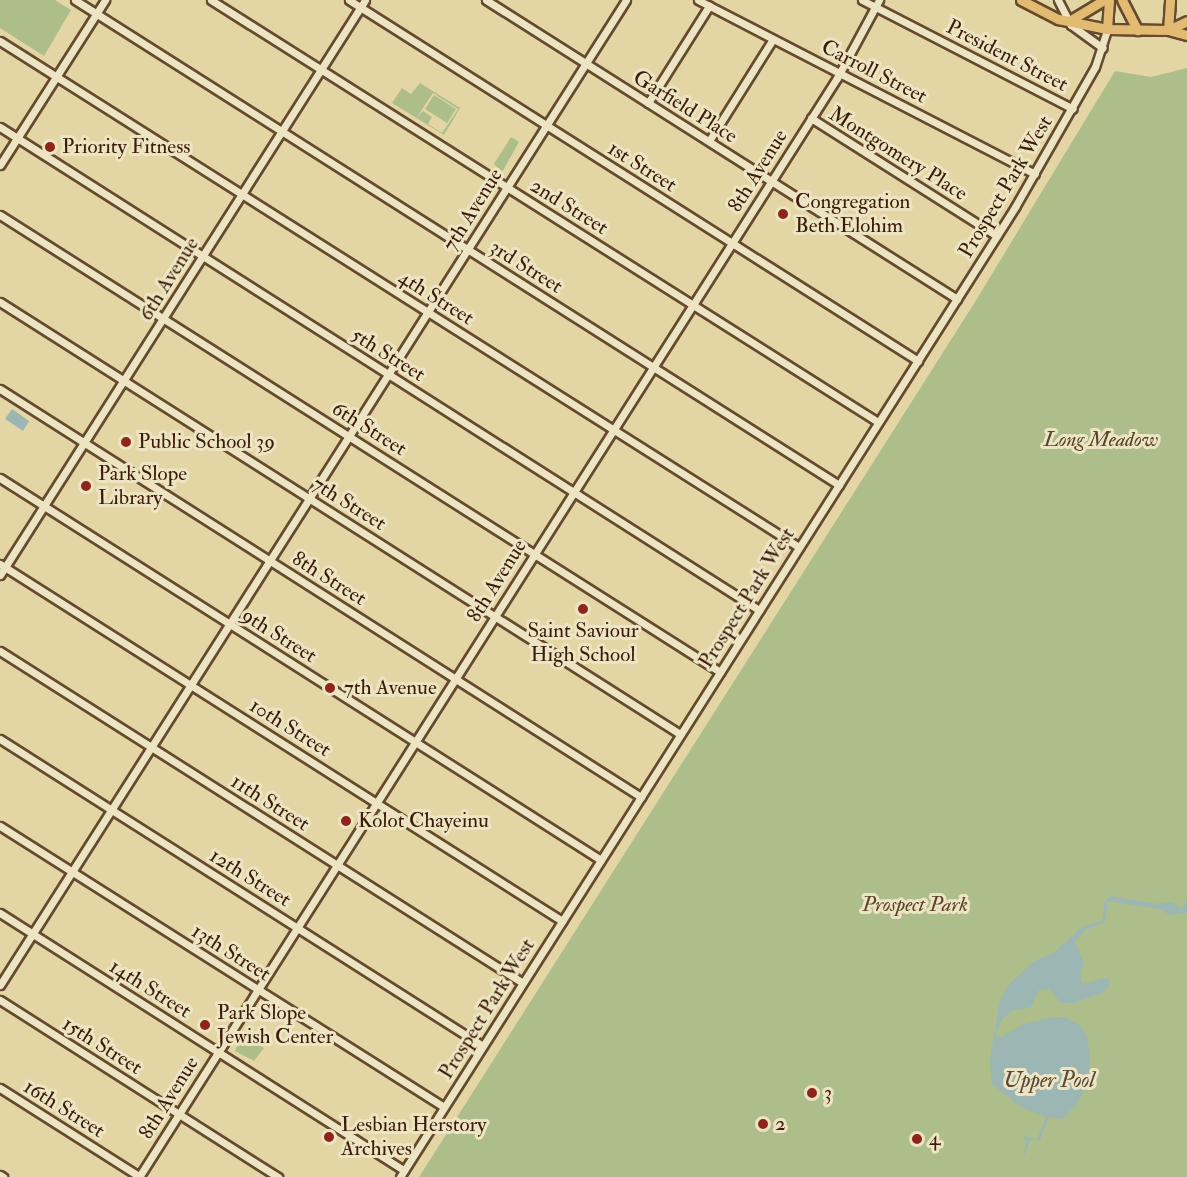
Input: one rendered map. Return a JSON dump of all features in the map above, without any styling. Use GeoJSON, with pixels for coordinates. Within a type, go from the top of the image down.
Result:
{"type":"FeatureCollection","features":[{"type":"Feature","properties":{"kind":"main road"},"geometry":{"type":"LineString","coordinates":[[1021,0],[1070,21],[1107,29],[1168,30],[1187,34]]}},
{"type":"Feature","properties":{"kind":"main road"},"geometry":{"type":"LineString","coordinates":[[1070,21],[1104,0]]}},
{"type":"Feature","properties":{"kind":"main road"},"geometry":{"type":"LineString","coordinates":[[1107,29],[1109,0]]}},
{"type":"Feature","properties":{"kind":"main road"},"geometry":{"type":"LineString","coordinates":[[1122,0],[1137,30]]}},
{"type":"Feature","properties":{"kind":"main road"},"geometry":{"type":"LineString","coordinates":[[1168,30],[1170,0]]}},
{"type":"Feature","properties":{"kind":"main road"},"geometry":{"type":"LineString","coordinates":[[1168,30],[1187,21]]}},
{"type":"Feature","properties":{"kind":"street","name":"3rd Street"},"geometry":{"type":"LineString","coordinates":[[75,0],[839,485]]}},
{"type":"Feature","properties":{"kind":"street"},"geometry":{"type":"LineString","coordinates":[[0,165],[105,0]]}},
{"type":"Feature","properties":{"kind":"street","name":"2nd Street"},"geometry":{"type":"LineString","coordinates":[[212,0],[879,422]]}},
{"type":"Feature","properties":{"kind":"street","name":"1st Street"},"geometry":{"type":"LineString","coordinates":[[349,0],[918,361]]}},
{"type":"Feature","properties":{"kind":"street","name":"6th Avenue"},"geometry":{"type":"LineString","coordinates":[[0,575],[3,566],[44,506],[365,0]]}},
{"type":"Feature","properties":{"kind":"street","name":"Garfield Place"},"geometry":{"type":"LineString","coordinates":[[486,0],[957,299]]}},
{"type":"Feature","properties":{"kind":"street","name":"7th Avenue"},"geometry":{"type":"LineString","coordinates":[[0,985],[626,0]]}},
{"type":"Feature","properties":{"kind":"street","name":"Carroll Street"},"geometry":{"type":"LineString","coordinates":[[698,0],[1035,174]]}},
{"type":"Feature","properties":{"kind":"street","name":"President Street"},"geometry":{"type":"LineString","coordinates":[[861,0],[877,3],[1072,109]]}},
{"type":"Feature","properties":{"kind":"street"},"geometry":{"type":"LineString","coordinates":[[1058,0],[1070,21],[1103,48]]}},
{"type":"Feature","properties":{"kind":"street","name":"8th Avenue"},"geometry":{"type":"LineString","coordinates":[[140,1177],[840,73],[877,3]]}},
{"type":"Feature","properties":{"kind":"street"},"geometry":{"type":"LineString","coordinates":[[648,103],[709,6]]}},
{"type":"Feature","properties":{"kind":"street","name":"Prospect Park West"},"geometry":{"type":"LineString","coordinates":[[400,1177],[997,236],[1072,109],[1103,48],[1107,29]]}},
{"type":"Feature","properties":{"kind":"street"},"geometry":{"type":"LineString","coordinates":[[709,141],[773,39]]}},
{"type":"Feature","properties":{"kind":"street","name":"4th Street"},"geometry":{"type":"LineString","coordinates":[[0,41],[799,547]]}},
{"type":"Feature","properties":{"kind":"street","name":"Montgomery Place"},"geometry":{"type":"LineString","coordinates":[[811,118],[997,236]]}},
{"type":"Feature","properties":{"kind":"street","name":"5th Street"},"geometry":{"type":"LineString","coordinates":[[0,127],[759,610]]}},
{"type":"Feature","properties":{"kind":"street","name":"6th Street"},"geometry":{"type":"LineString","coordinates":[[0,215],[720,672]]}},
{"type":"Feature","properties":{"kind":"street","name":"7th Street"},"geometry":{"type":"LineString","coordinates":[[0,302],[680,734]]}},
{"type":"Feature","properties":{"kind":"street","name":"8th Street"},"geometry":{"type":"LineString","coordinates":[[0,389],[641,797]]}},
{"type":"Feature","properties":{"kind":"street","name":"9th Street"},"geometry":{"type":"LineString","coordinates":[[0,478],[601,860]]}},
{"type":"Feature","properties":{"kind":"street","name":"10th Street"},"geometry":{"type":"LineString","coordinates":[[3,566],[562,921]]}},
{"type":"Feature","properties":{"kind":"street","name":"11th Street"},"geometry":{"type":"LineString","coordinates":[[0,651],[523,983]]}},
{"type":"Feature","properties":{"kind":"street","name":"12th Street"},"geometry":{"type":"LineString","coordinates":[[0,739],[483,1046]]}},
{"type":"Feature","properties":{"kind":"street","name":"13th Street"},"geometry":{"type":"LineString","coordinates":[[0,826],[444,1107]]}},
{"type":"Feature","properties":{"kind":"street","name":"14th Street"},"geometry":{"type":"LineString","coordinates":[[0,913],[404,1170]]}},
{"type":"Feature","properties":{"kind":"street","name":"15th Street"},"geometry":{"type":"LineString","coordinates":[[0,1000],[278,1177]]}},
{"type":"Feature","properties":{"kind":"street","name":"16th Street"},"geometry":{"type":"LineString","coordinates":[[0,1088],[140,1177]]}},
{"type":"Feature","properties":{"kind":"green space"},"geometry":{"type":"Polygon","coordinates":[[[0,0],[55,0],[71,10],[44,56],[0,28],[0,0]]]}},
{"type":"Feature","properties":{"kind":"green space","name":"Prospect Park"},"geometry":{"type":"Polygon","coordinates":[[[1187,68],[1187,1177],[419,1177],[975,302],[1115,71],[1151,77],[1187,68]]]}},
{"type":"Feature","properties":{"kind":"green space"},"geometry":{"type":"Polygon","coordinates":[[[420,83],[460,108],[444,135],[392,103],[402,88],[411,94],[420,83]],[[433,93],[417,117],[423,111],[432,117],[428,124],[442,133],[458,109],[433,93]]]}},
{"type":"Feature","properties":{"kind":"green space"},"geometry":{"type":"Polygon","coordinates":[[[434,95],[456,109],[447,123],[425,109],[434,95]]]}},
{"type":"Feature","properties":{"kind":"green space"},"geometry":{"type":"Polygon","coordinates":[[[511,137],[519,142],[502,172],[494,164],[511,137]]]}},
{"type":"Feature","properties":{"kind":"green space"},"geometry":{"type":"Polygon","coordinates":[[[242,1034],[264,1048],[254,1061],[235,1051],[242,1034]]]}},
{"type":"Feature","properties":{"kind":"water"},"geometry":{"type":"Polygon","coordinates":[[[12,409],[29,421],[23,431],[5,419],[12,409]]]}},
{"type":"Feature","properties":{"kind":"water","name":"Upper Pool"},"geometry":{"type":"Polygon","coordinates":[[[1111,896],[1158,904],[1172,902],[1182,909],[1187,900],[1187,913],[1170,915],[1159,909],[1108,901],[1105,922],[1084,931],[1075,942],[1084,964],[1080,972],[1082,984],[1109,977],[1109,986],[1102,993],[1074,1003],[1061,1003],[1049,989],[1039,990],[1031,1007],[1011,1011],[1002,1019],[996,1033],[999,1038],[1022,1025],[1053,1017],[1065,1017],[1082,1027],[1088,1039],[1090,1075],[1077,1104],[1062,1119],[1049,1117],[1040,1140],[1030,1140],[1023,1159],[1026,1141],[1023,1136],[1037,1139],[1046,1117],[1019,1106],[992,1084],[990,1060],[999,1004],[1008,985],[1033,962],[1053,953],[1081,928],[1103,920],[1104,903],[1111,896]]]}},
{"type":"Feature","properties":{"kind":"place","name":"Priority Fitness"},"geometry":{"type":"Point","coordinates":[50,147]}},
{"type":"Feature","properties":{"kind":"place","name":"Congregation Beth Elohim"},"geometry":{"type":"Point","coordinates":[783,214]}},
{"type":"Feature","properties":{"kind":"place","name":"Public School 39"},"geometry":{"type":"Point","coordinates":[126,442]}},
{"type":"Feature","properties":{"kind":"place","name":"Park Slope Library"},"geometry":{"type":"Point","coordinates":[86,486]}},
{"type":"Feature","properties":{"kind":"place","name":"Saint Saviour High School"},"geometry":{"type":"Point","coordinates":[583,609]}},
{"type":"Feature","properties":{"kind":"place","name":"7th Avenue"},"geometry":{"type":"Point","coordinates":[330,688]}},
{"type":"Feature","properties":{"kind":"place","name":"Kolot Chayeinu"},"geometry":{"type":"Point","coordinates":[346,821]}},
{"type":"Feature","properties":{"kind":"place","name":"Park Slope Jewish Center"},"geometry":{"type":"Point","coordinates":[205,1025]}},
{"type":"Feature","properties":{"kind":"place","name":"3"},"geometry":{"type":"Point","coordinates":[812,1093]}},
{"type":"Feature","properties":{"kind":"place","name":"2"},"geometry":{"type":"Point","coordinates":[763,1124]}},
{"type":"Feature","properties":{"kind":"place","name":"Lesbian Herstory Archives"},"geometry":{"type":"Point","coordinates":[329,1137]}},
{"type":"Feature","properties":{"kind":"place","name":"4"},"geometry":{"type":"Point","coordinates":[917,1139]}},
{"type":"Feature","properties":{"kind":"park label","name":"Long Meadow"},"geometry":{"type":"Point","coordinates":[1101,440]}}]}
